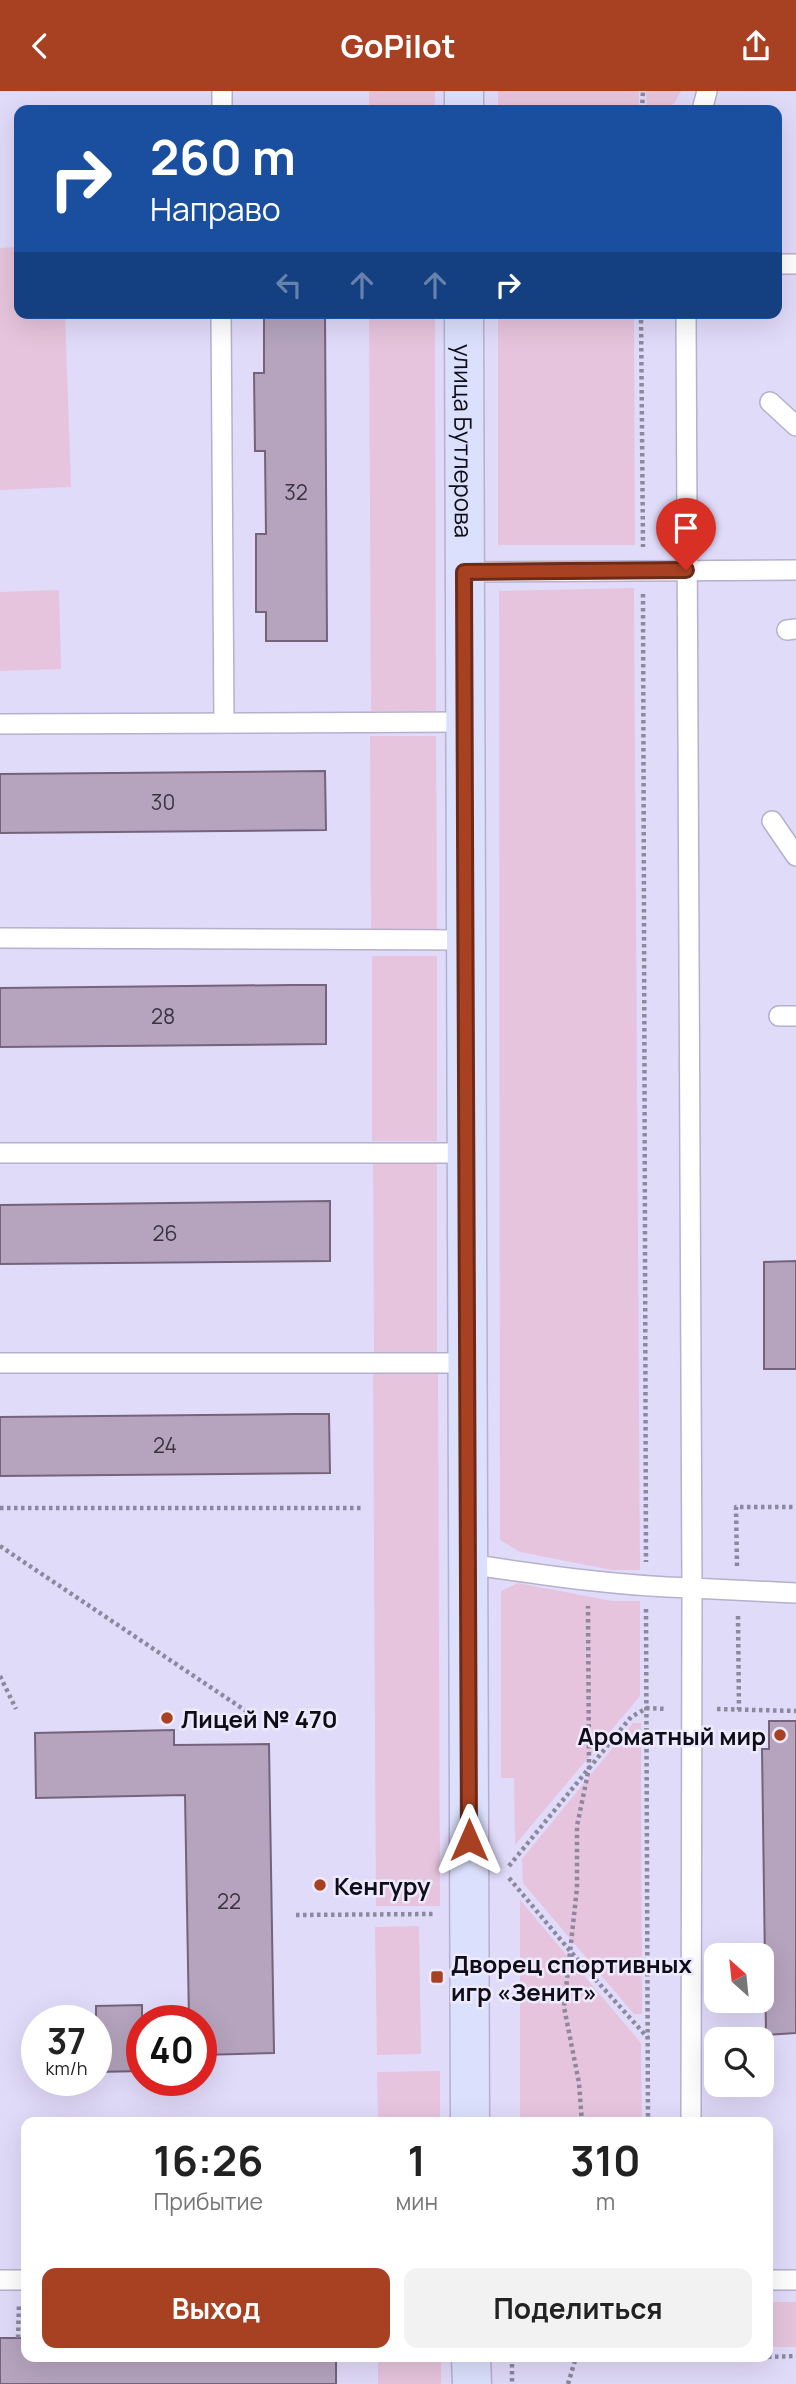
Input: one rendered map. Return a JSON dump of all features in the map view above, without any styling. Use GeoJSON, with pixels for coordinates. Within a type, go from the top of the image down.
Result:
{"type":"FeatureCollection","features":[{"type":"Feature","properties":{"kind":"street","name":"улица Бутлерова"},"geometry":{"type":"LineString","coordinates":[[464,319],[470,2117]]}},
{"type":"Feature","properties":{"kind":"street"},"geometry":{"type":"LineString","coordinates":[[471,2362],[471,2384]]}},
{"type":"Feature","properties":{"kind":"lane"},"geometry":{"type":"LineString","coordinates":[[221,319],[223,722]]}},
{"type":"Feature","properties":{"kind":"lane"},"geometry":{"type":"LineString","coordinates":[[685,319],[692,1588],[691,2117]]}},
{"type":"Feature","properties":{"kind":"lane"},"geometry":{"type":"LineString","coordinates":[[770,402],[796,426]]}},
{"type":"Feature","properties":{"kind":"lane"},"geometry":{"type":"LineString","coordinates":[[464,572],[796,570]]}},
{"type":"Feature","properties":{"kind":"lane"},"geometry":{"type":"LineString","coordinates":[[0,724],[466,722]]}},
{"type":"Feature","properties":{"kind":"lane"},"geometry":{"type":"LineString","coordinates":[[772,821],[796,856]]}},
{"type":"Feature","properties":{"kind":"lane"},"geometry":{"type":"LineString","coordinates":[[0,938],[467,940]]}},
{"type":"Feature","properties":{"kind":"lane"},"geometry":{"type":"LineString","coordinates":[[0,1153],[466,1153]]}},
{"type":"Feature","properties":{"kind":"lane"},"geometry":{"type":"LineString","coordinates":[[0,1363],[467,1363]]}},
{"type":"Feature","properties":{"kind":"lane"},"geometry":{"type":"LineString","coordinates":[[468,1564],[646,1587],[796,1593]]}},
{"type":"Feature","properties":{"kind":"lane"},"geometry":{"type":"LineString","coordinates":[[0,2280],[21,2280]]}},
{"type":"Feature","properties":{"kind":"lane"},"geometry":{"type":"LineString","coordinates":[[773,2280],[796,2280]]}},
{"type":"Feature","properties":{"kind":"path"},"geometry":{"type":"LineString","coordinates":[[641,319],[648,2117]]}},
{"type":"Feature","properties":{"kind":"path"},"geometry":{"type":"LineString","coordinates":[[0,1508],[364,1508]]}},
{"type":"Feature","properties":{"kind":"path"},"geometry":{"type":"LineString","coordinates":[[0,1546],[246,1711]]}},
{"type":"Feature","properties":{"kind":"path"},"geometry":{"type":"LineString","coordinates":[[582,2117],[579,2083],[565,2007],[577,1888],[577,1826],[589,1768],[588,1581]]}},
{"type":"Feature","properties":{"kind":"path"},"geometry":{"type":"LineString","coordinates":[[0,1676],[16,1709]]}},
{"type":"Feature","properties":{"kind":"path"},"geometry":{"type":"LineString","coordinates":[[509,1866],[631,1717],[647,1708],[796,1711]]}},
{"type":"Feature","properties":{"kind":"path"},"geometry":{"type":"LineString","coordinates":[[509,1878],[648,2038]]}},
{"type":"Feature","properties":{"kind":"path"},"geometry":{"type":"LineString","coordinates":[[296,1915],[439,1914]]}},
{"type":"Feature","properties":{"kind":"path"},"geometry":{"type":"LineString","coordinates":[[773,2357],[796,2356]]}},
{"type":"Feature","properties":{"kind":"path"},"geometry":{"type":"LineString","coordinates":[[512,2362],[512,2384]]}},
{"type":"Feature","properties":{"kind":"path"},"geometry":{"type":"LineString","coordinates":[[568,2384],[575,2362]]}},
{"type":"Feature","properties":{"kind":"shaded area"},"geometry":{"type":"Polygon","coordinates":[[[369,91],[435,91],[435,105],[369,105],[369,91]]]}},
{"type":"Feature","properties":{"kind":"shaded area"},"geometry":{"type":"Polygon","coordinates":[[[498,91],[639,91],[639,105],[498,105],[498,91]]]}},
{"type":"Feature","properties":{"kind":"shaded area"},"geometry":{"type":"Polygon","coordinates":[[[646,91],[681,91],[674,104],[647,105],[646,91]]]}},
{"type":"Feature","properties":{"kind":"shaded area"},"geometry":{"type":"Polygon","coordinates":[[[14,247],[14,319],[65,319],[71,487],[0,490],[0,248],[14,247]]]}},
{"type":"Feature","properties":{"kind":"shaded area"},"geometry":{"type":"Polygon","coordinates":[[[369,319],[435,319],[436,711],[371,711],[369,319]]]}},
{"type":"Feature","properties":{"kind":"shaded area"},"geometry":{"type":"Polygon","coordinates":[[[498,319],[634,319],[635,545],[498,545],[498,319]]]}},
{"type":"Feature","properties":{"kind":"shaded area"},"geometry":{"type":"Polygon","coordinates":[[[634,588],[640,1570],[612,1570],[520,1552],[500,1540],[499,591],[634,588]]]}},
{"type":"Feature","properties":{"kind":"shaded area"},"geometry":{"type":"Polygon","coordinates":[[[59,590],[61,669],[0,671],[0,592],[59,590]]]}},
{"type":"Feature","properties":{"kind":"shaded area"},"geometry":{"type":"Polygon","coordinates":[[[370,736],[436,736],[437,930],[371,930],[370,736]]]}},
{"type":"Feature","properties":{"kind":"shaded area"},"geometry":{"type":"Polygon","coordinates":[[[372,956],[437,956],[437,1141],[372,1141],[372,956]]]}},
{"type":"Feature","properties":{"kind":"shaded area"},"geometry":{"type":"Polygon","coordinates":[[[373,1163],[437,1163],[437,1352],[374,1352],[373,1163]]]}},
{"type":"Feature","properties":{"kind":"shaded area"},"geometry":{"type":"Polygon","coordinates":[[[438,1373],[440,1906],[376,1906],[373,1374],[438,1373]]]}},
{"type":"Feature","properties":{"kind":"shaded area"},"geometry":{"type":"Polygon","coordinates":[[[518,1583],[612,1601],[640,1601],[640,1696],[515,1845],[514,1778],[501,1778],[501,1591],[518,1583]]]}},
{"type":"Feature","properties":{"kind":"shaded area"},"geometry":{"type":"Polygon","coordinates":[[[633,1723],[641,1723],[642,2014],[634,2014],[523,1883],[522,1859],[633,1723]]]}},
{"type":"Feature","properties":{"kind":"shaded area"},"geometry":{"type":"Polygon","coordinates":[[[520,1900],[641,2043],[642,2117],[520,2117],[520,1900]]]}},
{"type":"Feature","properties":{"kind":"shaded area"},"geometry":{"type":"Polygon","coordinates":[[[419,1926],[421,2054],[377,2055],[375,1927],[419,1926]]]}},
{"type":"Feature","properties":{"kind":"shaded area"},"geometry":{"type":"Polygon","coordinates":[[[440,2071],[440,2117],[378,2117],[377,2072],[440,2071]]]}},
{"type":"Feature","properties":{"kind":"shaded area"},"geometry":{"type":"Polygon","coordinates":[[[773,2302],[796,2302],[796,2347],[773,2347],[773,2302]]]}},
{"type":"Feature","properties":{"kind":"shaded area"},"geometry":{"type":"Polygon","coordinates":[[[378,2362],[441,2362],[441,2384],[378,2384],[378,2362]]]}},
{"type":"Feature","properties":{"kind":"building"},"geometry":{"type":"Polygon","coordinates":[[[264,319],[325,319],[327,641],[266,641],[266,612],[256,612],[256,534],[266,534],[265,451],[255,451],[254,373],[264,373],[264,319]]]}},
{"type":"Feature","properties":{"kind":"building"},"geometry":{"type":"Polygon","coordinates":[[[325,771],[326,830],[0,833],[0,774],[325,771]]]}},
{"type":"Feature","properties":{"kind":"building"},"geometry":{"type":"Polygon","coordinates":[[[326,985],[326,1044],[0,1047],[0,988],[326,985]]]}},
{"type":"Feature","properties":{"kind":"building"},"geometry":{"type":"Polygon","coordinates":[[[330,1201],[330,1261],[0,1264],[0,1205],[330,1201]]]}},
{"type":"Feature","properties":{"kind":"building"},"geometry":{"type":"Polygon","coordinates":[[[796,1261],[796,1369],[764,1369],[764,1262],[796,1261]]]}},
{"type":"Feature","properties":{"kind":"building"},"geometry":{"type":"Polygon","coordinates":[[[329,1414],[330,1473],[0,1476],[0,1417],[329,1414]]]}},
{"type":"Feature","properties":{"kind":"building"},"geometry":{"type":"Polygon","coordinates":[[[769,1721],[796,1721],[796,2033],[774,2034],[774,2027],[766,2027],[766,2013],[774,2013],[774,1943],[765,1943],[762,1749],[769,1749],[769,1721]]]}},
{"type":"Feature","properties":{"kind":"building"},"geometry":{"type":"Polygon","coordinates":[[[174,1730],[174,1745],[269,1744],[274,2053],[217,2055],[217,2005],[189,2005],[185,1795],[36,1798],[35,1733],[174,1730]]]}},
{"type":"Feature","properties":{"kind":"building"},"geometry":{"type":"Polygon","coordinates":[[[126,2005],[126,2071],[112,2072],[112,2006],[126,2005]]]}},
{"type":"Feature","properties":{"kind":"building"},"geometry":{"type":"Polygon","coordinates":[[[0,2338],[21,2338],[21,2362],[336,2362],[336,2384],[0,2384],[0,2338]]]}},
{"type":"Feature","properties":{"kind":"place","name":"Лицей № 470"},"geometry":{"type":"Point","coordinates":[167,1718]}},
{"type":"Feature","properties":{"kind":"place","name":"Ароматный мир"},"geometry":{"type":"Point","coordinates":[780,1735]}},
{"type":"Feature","properties":{"kind":"place","name":"Кенгуру"},"geometry":{"type":"Point","coordinates":[320,1885]}},
{"type":"Feature","properties":{"kind":"place","name":"Дворец спортивных игр «Зенит»"},"geometry":{"type":"Point","coordinates":[437,1977]}},
{"type":"Feature","properties":{"kind":"route"},"geometry":{"type":"LineString","coordinates":[[469,1840],[464,572],[686,570]]}}]}
